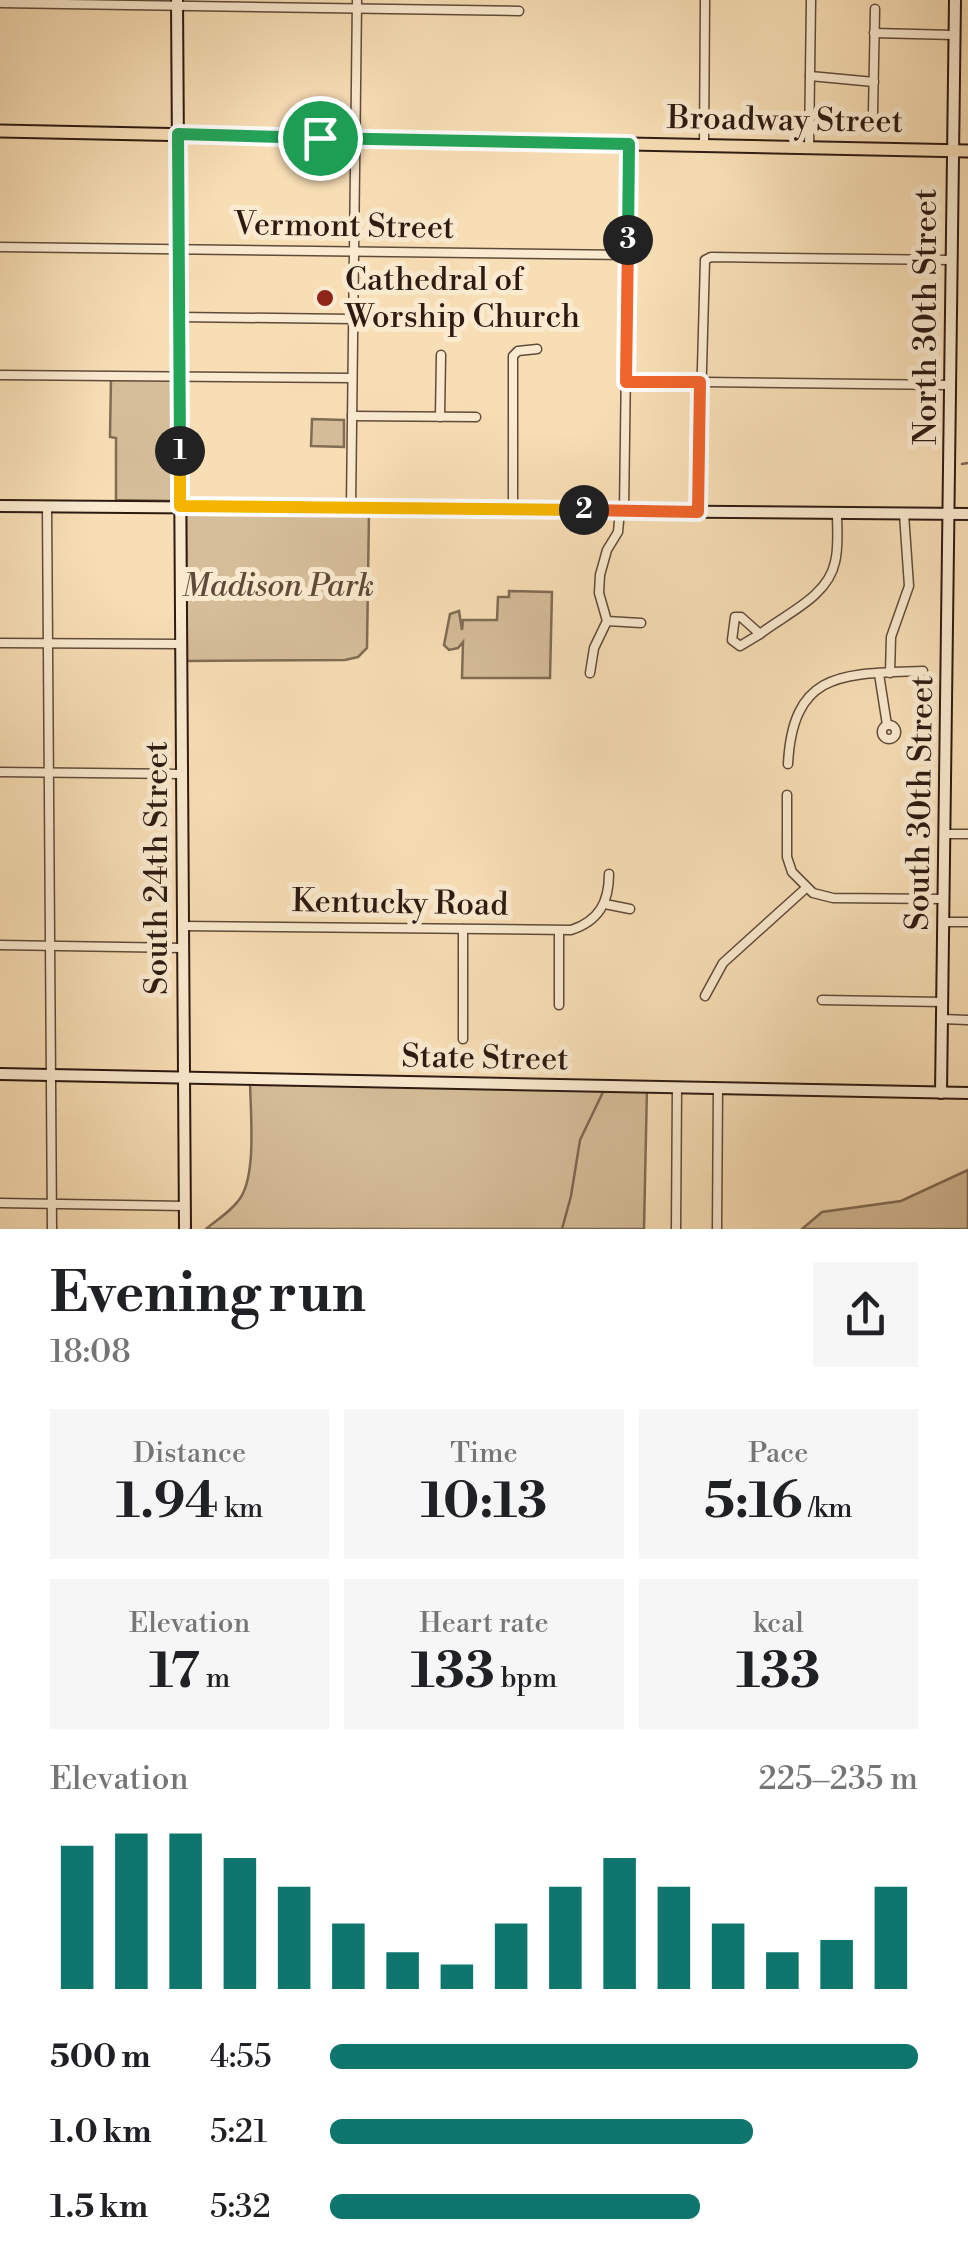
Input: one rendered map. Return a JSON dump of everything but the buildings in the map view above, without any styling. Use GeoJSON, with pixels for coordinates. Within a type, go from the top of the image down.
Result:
{"type":"FeatureCollection","features":[{"type":"Feature","properties":{"kind":"main road","name":"Broadway Street"},"geometry":{"type":"LineString","coordinates":[[0,131],[968,151]]}},
{"type":"Feature","properties":{"kind":"street"},"geometry":{"type":"LineString","coordinates":[[501,0],[501,11]]}},
{"type":"Feature","properties":{"kind":"street"},"geometry":{"type":"LineString","coordinates":[[704,146],[705,0]]}},
{"type":"Feature","properties":{"kind":"street"},"geometry":{"type":"LineString","coordinates":[[810,148],[811,0]]}},
{"type":"Feature","properties":{"kind":"street","name":"North 30th Street"},"geometry":{"type":"LineString","coordinates":[[948,514],[955,0]]}},
{"type":"Feature","properties":{"kind":"street"},"geometry":{"type":"LineString","coordinates":[[0,3],[428,5],[518,11]]}},
{"type":"Feature","properties":{"kind":"street","name":"South 24th Street"},"geometry":{"type":"LineString","coordinates":[[178,3],[185,1229]]}},
{"type":"Feature","properties":{"kind":"street"},"geometry":{"type":"LineString","coordinates":[[352,508],[357,4]]}},
{"type":"Feature","properties":{"kind":"street"},"geometry":{"type":"LineString","coordinates":[[873,113],[875,9]]}},
{"type":"Feature","properties":{"kind":"street"},"geometry":{"type":"LineString","coordinates":[[874,33],[954,36]]}},
{"type":"Feature","properties":{"kind":"street"},"geometry":{"type":"LineString","coordinates":[[810,76],[874,82]]}},
{"type":"Feature","properties":{"kind":"street"},"geometry":{"type":"LineString","coordinates":[[590,673],[594,648],[607,621],[599,586],[606,550],[618,532],[622,511],[629,144]]}},
{"type":"Feature","properties":{"kind":"street","name":"Vermont Street"},"geometry":{"type":"LineString","coordinates":[[0,247],[627,254]]}},
{"type":"Feature","properties":{"kind":"street"},"geometry":{"type":"LineString","coordinates":[[698,512],[703,265],[711,257],[952,260]]}},
{"type":"Feature","properties":{"kind":"street"},"geometry":{"type":"LineString","coordinates":[[179,317],[353,319]]}},
{"type":"Feature","properties":{"kind":"street"},"geometry":{"type":"LineString","coordinates":[[514,510],[513,356],[518,350],[537,349]]}},
{"type":"Feature","properties":{"kind":"street"},"geometry":{"type":"LineString","coordinates":[[440,417],[441,355]]}},
{"type":"Feature","properties":{"kind":"street"},"geometry":{"type":"LineString","coordinates":[[0,375],[352,378]]}},
{"type":"Feature","properties":{"kind":"street"},"geometry":{"type":"LineString","coordinates":[[626,382],[950,385]]}},
{"type":"Feature","properties":{"kind":"street"},"geometry":{"type":"LineString","coordinates":[[352,416],[476,417]]}},
{"type":"Feature","properties":{"kind":"street"},"geometry":{"type":"LineString","coordinates":[[0,506],[968,514]]}},
{"type":"Feature","properties":{"kind":"street"},"geometry":{"type":"LineString","coordinates":[[47,506],[52,1229]]}},
{"type":"Feature","properties":{"kind":"street"},"geometry":{"type":"LineString","coordinates":[[760,634],[818,592],[828,580],[836,557],[837,513]]}},
{"type":"Feature","properties":{"kind":"street"},"geometry":{"type":"LineString","coordinates":[[887,725],[885,673],[891,637],[909,586],[904,514]]}},
{"type":"Feature","properties":{"kind":"street","name":"South 30th Street"},"geometry":{"type":"LineString","coordinates":[[942,1093],[948,514]]}},
{"type":"Feature","properties":{"kind":"street"},"geometry":{"type":"LineString","coordinates":[[607,621],[641,623]]}},
{"type":"Feature","properties":{"kind":"street"},"geometry":{"type":"LineString","coordinates":[[0,643],[181,644]]}},
{"type":"Feature","properties":{"kind":"street"},"geometry":{"type":"LineString","coordinates":[[788,764],[794,723],[816,689],[830,680],[923,671]]}},
{"type":"Feature","properties":{"kind":"street"},"geometry":{"type":"LineString","coordinates":[[0,772],[181,774]]}},
{"type":"Feature","properties":{"kind":"street"},"geometry":{"type":"LineString","coordinates":[[787,795],[787,857],[792,872],[806,888],[833,898],[944,899]]}},
{"type":"Feature","properties":{"kind":"street"},"geometry":{"type":"LineString","coordinates":[[944,834],[968,834]]}},
{"type":"Feature","properties":{"kind":"street"},"geometry":{"type":"LineString","coordinates":[[609,874],[605,904],[630,909]]}},
{"type":"Feature","properties":{"kind":"street"},"geometry":{"type":"LineString","coordinates":[[705,996],[723,963],[806,888]]}},
{"type":"Feature","properties":{"kind":"street","name":"Kentucky Road"},"geometry":{"type":"LineString","coordinates":[[183,926],[559,931],[582,926],[595,918],[605,904]]}},
{"type":"Feature","properties":{"kind":"street"},"geometry":{"type":"LineString","coordinates":[[944,922],[968,922]]}},
{"type":"Feature","properties":{"kind":"street"},"geometry":{"type":"LineString","coordinates":[[462,929],[463,1040]]}},
{"type":"Feature","properties":{"kind":"street"},"geometry":{"type":"LineString","coordinates":[[559,931],[559,1004]]}},
{"type":"Feature","properties":{"kind":"street"},"geometry":{"type":"LineString","coordinates":[[0,945],[183,948]]}},
{"type":"Feature","properties":{"kind":"street"},"geometry":{"type":"LineString","coordinates":[[822,1000],[942,1002]]}},
{"type":"Feature","properties":{"kind":"street"},"geometry":{"type":"LineString","coordinates":[[942,1020],[968,1020]]}},
{"type":"Feature","properties":{"kind":"street","name":"State Street"},"geometry":{"type":"LineString","coordinates":[[0,1074],[968,1093]]}},
{"type":"Feature","properties":{"kind":"street"},"geometry":{"type":"LineString","coordinates":[[676,1229],[678,1087]]}},
{"type":"Feature","properties":{"kind":"street"},"geometry":{"type":"LineString","coordinates":[[716,1229],[718,1088]]}},
{"type":"Feature","properties":{"kind":"street"},"geometry":{"type":"LineString","coordinates":[[0,1203],[185,1206]]}},
{"type":"Feature","properties":{"kind":"green space"},"geometry":{"type":"Polygon","coordinates":[[[111,377],[172,378],[174,501],[116,500],[116,438],[110,437],[111,377]]]}},
{"type":"Feature","properties":{"kind":"green space"},"geometry":{"type":"Polygon","coordinates":[[[312,419],[344,420],[344,447],[311,446],[312,419]]]}},
{"type":"Feature","properties":{"kind":"green space","name":"Madison Park"},"geometry":{"type":"Polygon","coordinates":[[[190,512],[369,512],[367,648],[358,657],[345,660],[187,661],[186,517],[190,512]]]}},
{"type":"Feature","properties":{"kind":"green space"},"geometry":{"type":"Polygon","coordinates":[[[509,591],[552,592],[550,678],[462,678],[463,642],[449,650],[444,645],[450,614],[459,611],[462,630],[463,620],[497,620],[498,597],[509,597],[509,591]]]}},
{"type":"Feature","properties":{"kind":"green space"},"geometry":{"type":"Polygon","coordinates":[[[250,1078],[647,1087],[644,1229],[206,1229],[234,1206],[246,1186],[251,1156],[250,1078]]]}},
{"type":"Feature","properties":{"kind":"green space"},"geometry":{"type":"Polygon","coordinates":[[[968,1170],[968,1229],[802,1229],[822,1212],[901,1201],[968,1170]]]}},
{"type":"Feature","properties":{"kind":"waterway"},"geometry":{"type":"LineString","coordinates":[[962,464],[968,463]]}},
{"type":"Feature","properties":{"kind":"waterway"},"geometry":{"type":"LineString","coordinates":[[562,1229],[580,1140],[603,1092]]}},
{"type":"Feature","properties":{"kind":"place","name":"Cathedral of Worship Church"},"geometry":{"type":"Point","coordinates":[325,298]}},
{"type":"Feature","properties":{"kind":"route"},"geometry":{"type":"LineString","coordinates":[[178,134],[320,138],[629,144],[626,382],[700,382],[698,512],[180,506],[178,134]]}}]}
